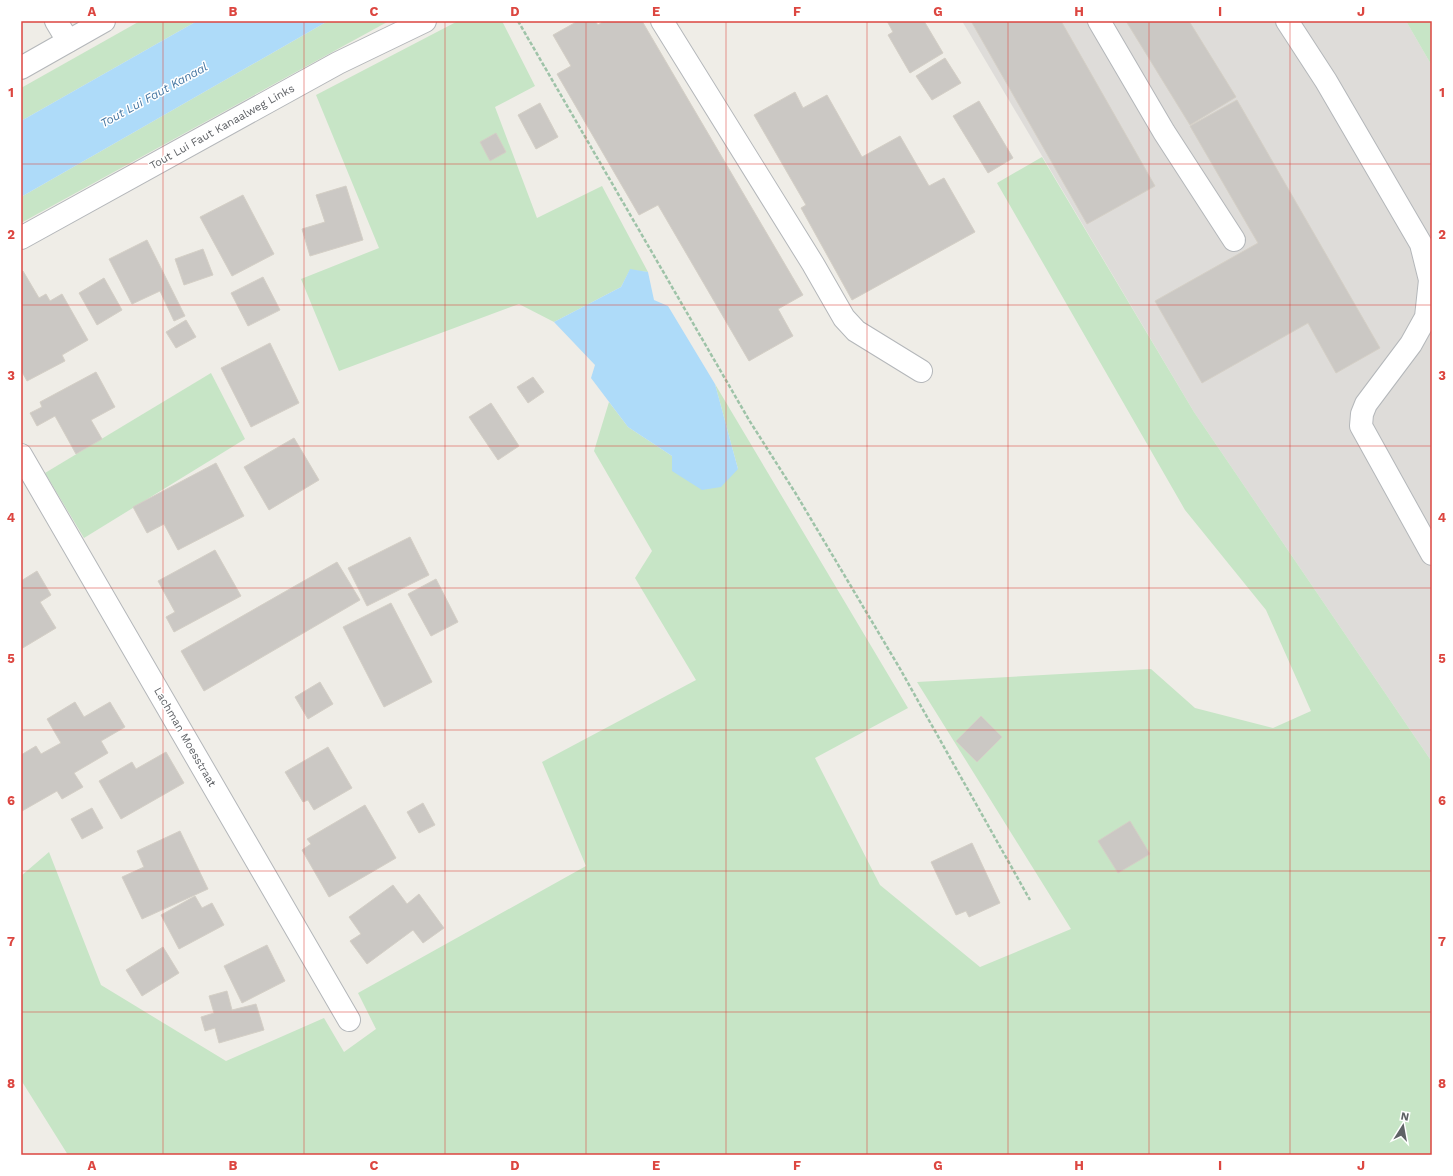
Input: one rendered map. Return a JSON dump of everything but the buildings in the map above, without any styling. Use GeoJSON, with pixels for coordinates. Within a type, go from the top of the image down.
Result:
{"type":"FeatureCollection","features":[{"type":"Feature","properties":{"kind":"street"},"geometry":{"type":"LineString","coordinates":[[56,21],[68,40]]}},
{"type":"Feature","properties":{"kind":"street"},"geometry":{"type":"LineString","coordinates":[[21,68],[68,40],[104,21]]}},
{"type":"Feature","properties":{"kind":"street","name":"Tout Lui Faut Kanaalweg Links"},"geometry":{"type":"LineString","coordinates":[[21,238],[338,63],[425,21]]}},
{"type":"Feature","properties":{"kind":"street"},"geometry":{"type":"LineString","coordinates":[[662,21],[813,264],[844,318],[856,331],[921,371]]}},
{"type":"Feature","properties":{"kind":"street"},"geometry":{"type":"LineString","coordinates":[[1099,21],[1164,132],[1234,240]]}},
{"type":"Feature","properties":{"kind":"street"},"geometry":{"type":"LineString","coordinates":[[1287,21],[1326,81],[1421,244],[1430,280],[1426,317],[1411,344],[1366,404],[1362,414],[1361,426],[1432,554]]}},
{"type":"Feature","properties":{"kind":"street","name":"Lachman Moesstraat"},"geometry":{"type":"LineString","coordinates":[[21,454],[349,1020]]}},
{"type":"Feature","properties":{"kind":"path"},"geometry":{"type":"LineString","coordinates":[[518,21],[749,420],[796,494],[899,667],[1030,900]]}},
{"type":"Feature","properties":{"kind":"shaded area"},"geometry":{"type":"Polygon","coordinates":[[[962,21],[1406,21],[1432,66],[1432,762],[1194,412],[962,21]]]}},
{"type":"Feature","properties":{"kind":"green space"},"geometry":{"type":"Polygon","coordinates":[[[140,21],[197,21],[21,121],[21,88],[140,21]]]}},
{"type":"Feature","properties":{"kind":"green space"},"geometry":{"type":"Polygon","coordinates":[[[328,21],[389,21],[21,223],[21,197],[328,21]]]}},
{"type":"Feature","properties":{"kind":"green space"},"geometry":{"type":"Polygon","coordinates":[[[458,21],[502,21],[535,86],[495,107],[537,218],[602,186],[648,272],[630,270],[621,287],[554,322],[519,304],[339,371],[301,279],[379,248],[316,95],[458,21]]]}},
{"type":"Feature","properties":{"kind":"green space"},"geometry":{"type":"Polygon","coordinates":[[[1406,21],[1432,21],[1432,66],[1406,21]]]}},
{"type":"Feature","properties":{"kind":"green space"},"geometry":{"type":"Polygon","coordinates":[[[1042,157],[1194,412],[1432,762],[1432,1155],[68,1155],[21,1080],[21,876],[49,852],[101,985],[226,1061],[324,1018],[344,1052],[376,1029],[358,993],[586,866],[542,762],[696,680],[635,578],[652,551],[594,451],[609,402],[628,427],[672,456],[738,469],[715,384],[908,708],[815,758],[880,885],[980,967],[1071,929],[917,682],[1151,669],[1195,708],[1273,728],[1311,711],[1266,610],[1185,510],[997,183],[1042,157]]]}},
{"type":"Feature","properties":{"kind":"green space"},"geometry":{"type":"Polygon","coordinates":[[[211,373],[245,439],[84,538],[45,473],[211,373]]]}},
{"type":"Feature","properties":{"kind":"water","name":"Tout Lui Faut Kanaal"},"geometry":{"type":"Polygon","coordinates":[[[197,21],[328,21],[21,197],[21,121],[197,21]]]}},
{"type":"Feature","properties":{"kind":"water"},"geometry":{"type":"Polygon","coordinates":[[[630,269],[648,272],[654,300],[668,306],[715,384],[738,469],[721,487],[702,490],[672,471],[672,456],[628,427],[591,378],[595,365],[554,322],[621,287],[630,269]]]}}]}
